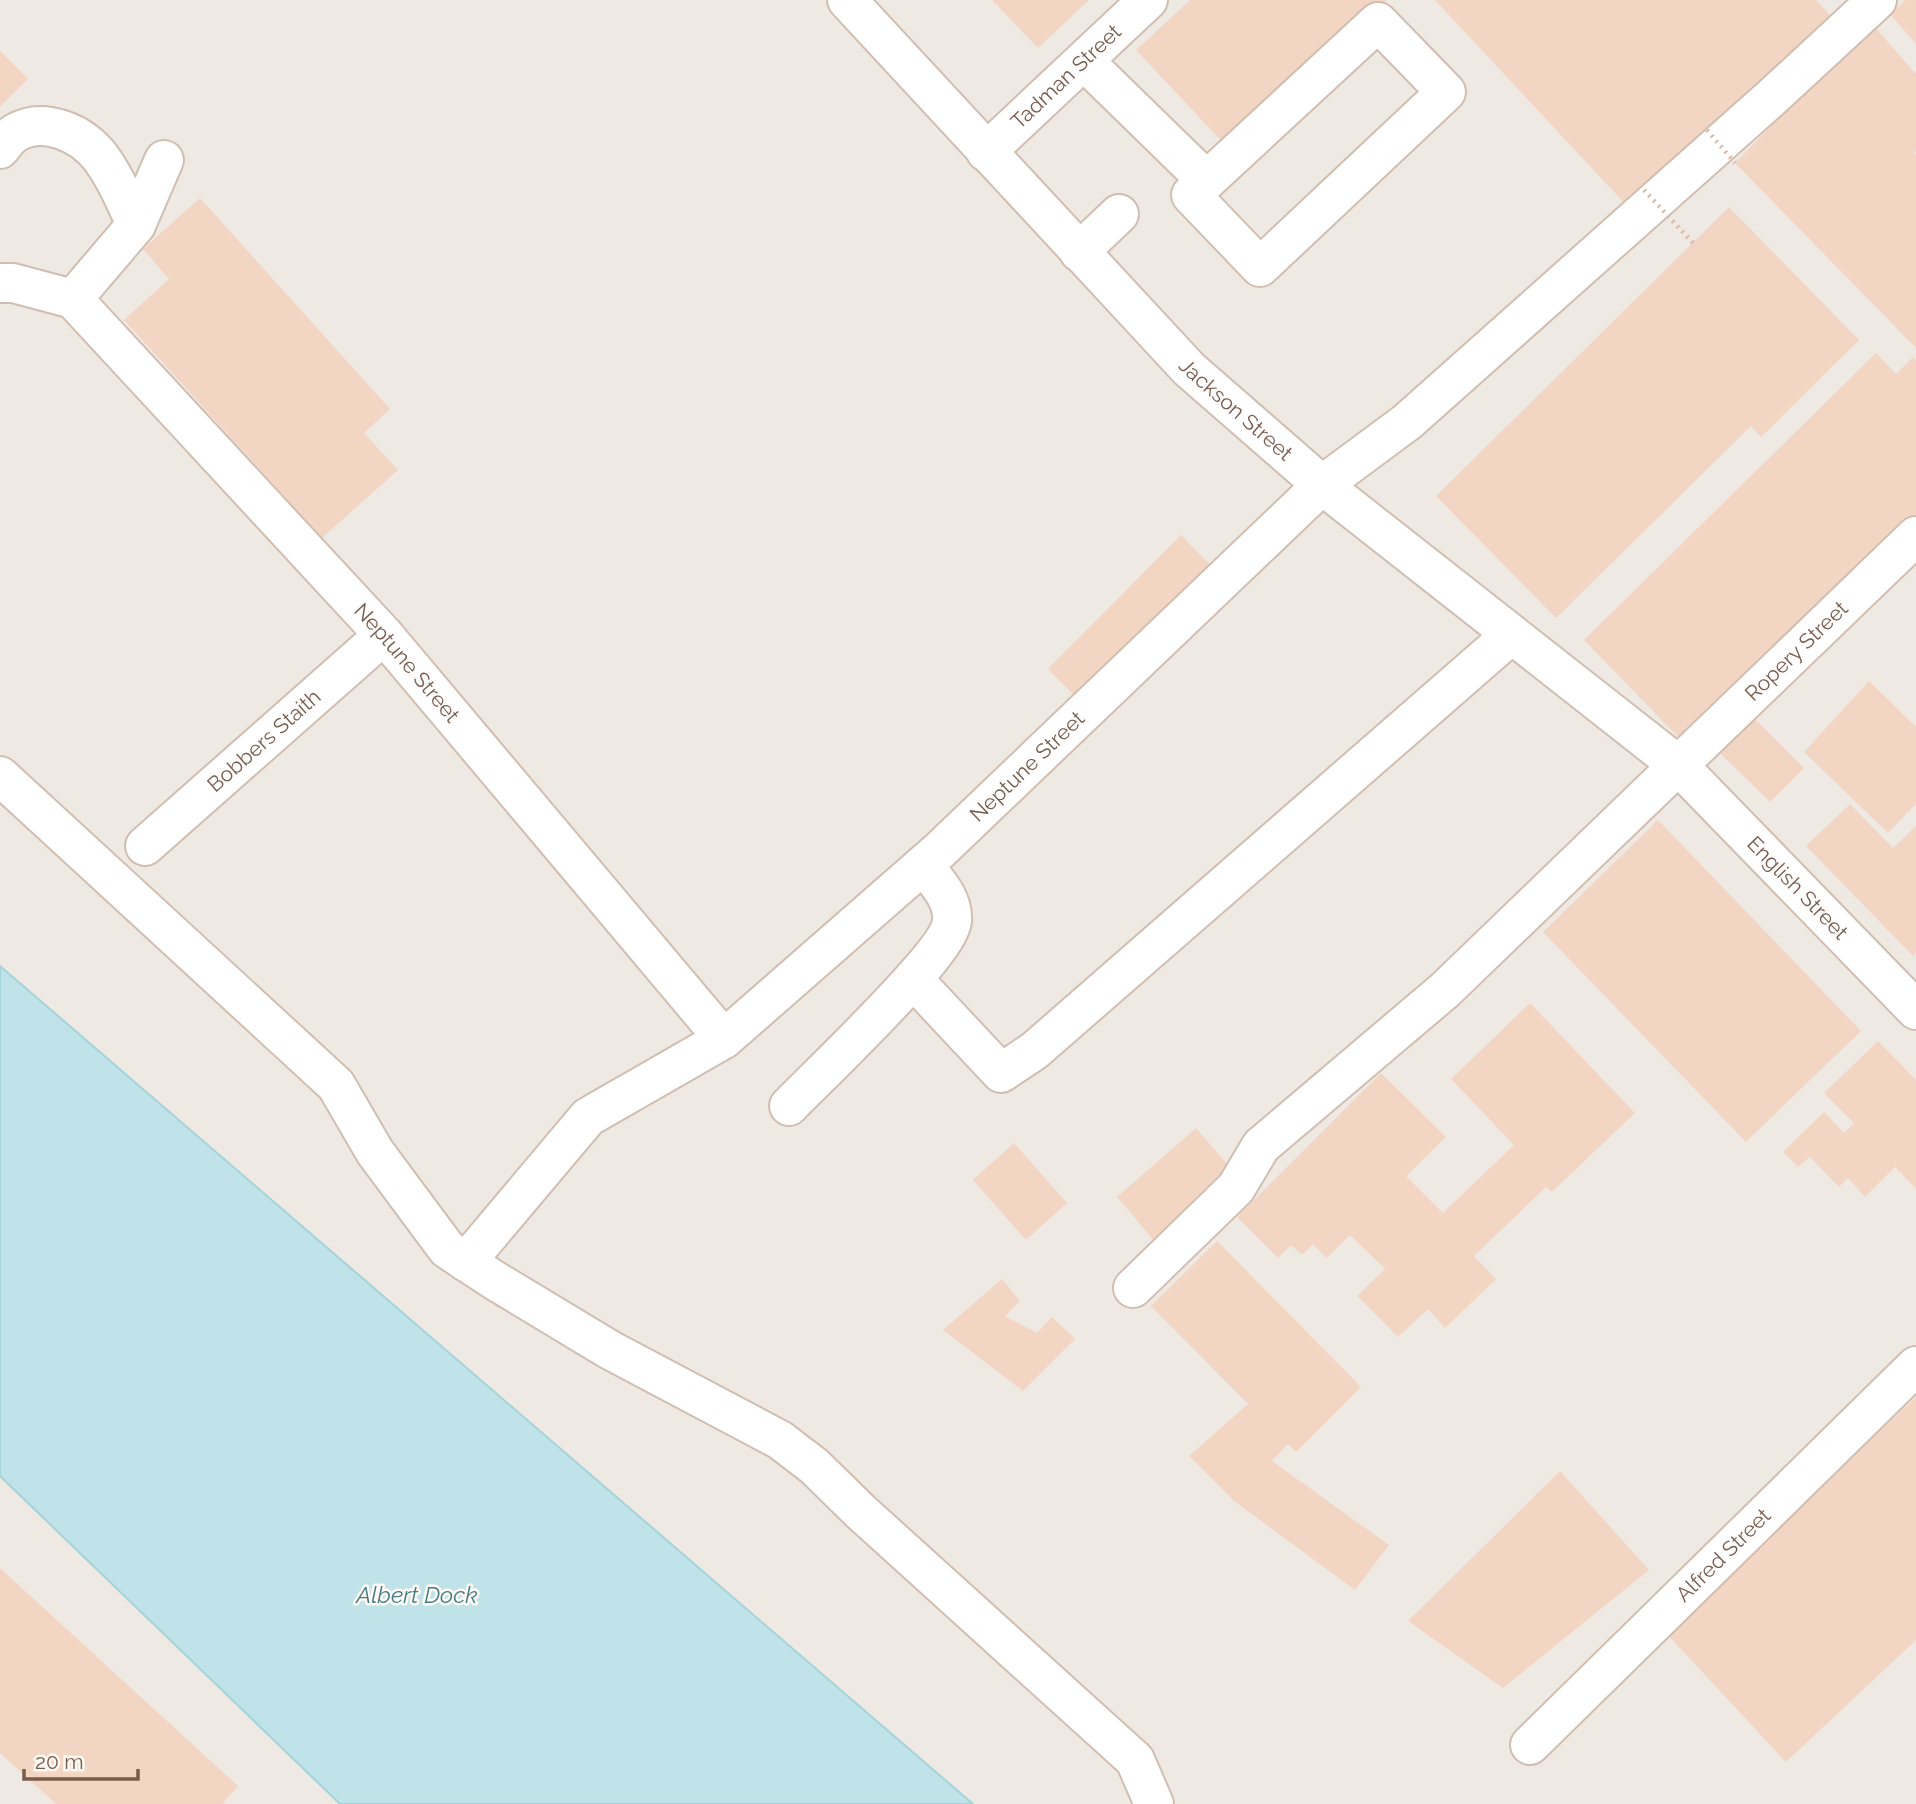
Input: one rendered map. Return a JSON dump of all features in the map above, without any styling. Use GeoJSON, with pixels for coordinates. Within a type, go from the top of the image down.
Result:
{"type":"FeatureCollection","features":[{"type":"Feature","properties":{"kind":"street","name":"Jackson Street"},"geometry":{"type":"LineString","coordinates":[[847,0],[1189,369],[1322,485],[1678,765]]}},
{"type":"Feature","properties":{"kind":"street","name":"Tadman Street"},"geometry":{"type":"LineString","coordinates":[[986,152],[1147,0]]}},
{"type":"Feature","properties":{"kind":"street","name":"Neptune Street"},"geometry":{"type":"LineString","coordinates":[[466,1262],[588,1116],[724,1039],[923,865],[1322,485],[1407,422],[1772,98],[1877,0]]}},
{"type":"Feature","properties":{"kind":"street"},"geometry":{"type":"LineString","coordinates":[[1378,22],[1446,92],[1260,267],[1191,195],[1206,180],[1378,22]]}},
{"type":"Feature","properties":{"kind":"street"},"geometry":{"type":"LineString","coordinates":[[1084,61],[1206,180]]}},
{"type":"Feature","properties":{"kind":"street"},"geometry":{"type":"LineString","coordinates":[[0,149],[14,134],[35,126],[56,127],[77,137],[99,156],[136,225]]}},
{"type":"Feature","properties":{"kind":"street"},"geometry":{"type":"LineString","coordinates":[[0,283],[13,283],[73,299],[136,225],[164,160]]}},
{"type":"Feature","properties":{"kind":"street"},"geometry":{"type":"LineString","coordinates":[[1079,252],[1119,214]]}},
{"type":"Feature","properties":{"kind":"street","name":"Neptune Street"},"geometry":{"type":"LineString","coordinates":[[73,299],[384,635],[724,1039]]}},
{"type":"Feature","properties":{"kind":"street","name":"Ropery Street"},"geometry":{"type":"LineString","coordinates":[[1133,1288],[1236,1188],[1261,1146],[1445,990],[1916,536]]}},
{"type":"Feature","properties":{"kind":"street","name":"Bobbers Staith"},"geometry":{"type":"LineString","coordinates":[[145,846],[384,635]]}},
{"type":"Feature","properties":{"kind":"street"},"geometry":{"type":"LineString","coordinates":[[913,979],[1002,1073],[1034,1051],[1511,635]]}},
{"type":"Feature","properties":{"kind":"street","name":"English Street"},"geometry":{"type":"LineString","coordinates":[[1678,765],[1916,1010]]}},
{"type":"Feature","properties":{"kind":"street"},"geometry":{"type":"LineString","coordinates":[[0,776],[337,1085],[375,1152],[447,1249],[610,1350],[780,1440],[814,1466],[861,1512],[1135,1760],[1154,1804]]}},
{"type":"Feature","properties":{"kind":"street"},"geometry":{"type":"LineString","coordinates":[[789,1106],[913,979],[941,946],[952,921],[946,895],[923,865]]}},
{"type":"Feature","properties":{"kind":"street","name":"Alfred Street"},"geometry":{"type":"LineString","coordinates":[[1530,1745],[1916,1366]]}},
{"type":"Feature","properties":{"kind":"path"},"geometry":{"type":"LineString","coordinates":[[1707,130],[1735,163]]}},
{"type":"Feature","properties":{"kind":"path"},"geometry":{"type":"LineString","coordinates":[[1644,190],[1693,243]]}},
{"type":"Feature","properties":{"kind":"shaded area"},"geometry":{"type":"Polygon","coordinates":[[[0,0],[1916,0],[1916,1804],[0,1804],[0,0]]]}},
{"type":"Feature","properties":{"kind":"water","name":"Albert Dock"},"geometry":{"type":"Polygon","coordinates":[[[0,966],[973,1804],[340,1804],[0,1476],[0,966]]]}},
{"type":"Feature","properties":{"kind":"building"},"geometry":{"type":"Polygon","coordinates":[[[992,0],[1089,0],[1038,48],[992,0]]]}},
{"type":"Feature","properties":{"kind":"building"},"geometry":{"type":"Polygon","coordinates":[[[1190,0],[1387,0],[1229,149],[1136,50],[1190,0]]]}},
{"type":"Feature","properties":{"kind":"building"},"geometry":{"type":"Polygon","coordinates":[[[1435,0],[1816,0],[1830,15],[1627,206],[1435,0]]]}},
{"type":"Feature","properties":{"kind":"building"},"geometry":{"type":"Polygon","coordinates":[[[1906,0],[1916,0],[1916,44],[1890,14],[1906,0]]]}},
{"type":"Feature","properties":{"kind":"building"},"geometry":{"type":"Polygon","coordinates":[[[1871,23],[1916,74],[1916,348],[1735,163],[1871,23]]]}},
{"type":"Feature","properties":{"kind":"building"},"geometry":{"type":"Polygon","coordinates":[[[0,51],[28,79],[0,107],[0,51]]]}},
{"type":"Feature","properties":{"kind":"building"},"geometry":{"type":"Polygon","coordinates":[[[200,198],[390,409],[364,433],[398,470],[322,538],[124,320],[169,279],[143,249],[200,198]]]}},
{"type":"Feature","properties":{"kind":"building"},"geometry":{"type":"Polygon","coordinates":[[[1729,207],[1859,340],[1761,437],[1751,426],[1556,618],[1436,496],[1729,207]]]}},
{"type":"Feature","properties":{"kind":"building"},"geometry":{"type":"Polygon","coordinates":[[[1876,353],[1896,374],[1913,357],[1916,360],[1916,522],[1688,747],[1584,640],[1876,353]]]}},
{"type":"Feature","properties":{"kind":"building"},"geometry":{"type":"Polygon","coordinates":[[[1181,535],[1213,568],[1080,701],[1048,669],[1181,535]]]}},
{"type":"Feature","properties":{"kind":"building"},"geometry":{"type":"Polygon","coordinates":[[[1869,681],[1916,727],[1916,804],[1888,833],[1804,752],[1869,681]]]}},
{"type":"Feature","properties":{"kind":"building"},"geometry":{"type":"Polygon","coordinates":[[[1755,719],[1804,768],[1770,802],[1720,753],[1755,719]]]}},
{"type":"Feature","properties":{"kind":"building"},"geometry":{"type":"Polygon","coordinates":[[[1850,804],[1893,848],[1916,826],[1916,952],[1913,956],[1806,846],[1850,804]]]}},
{"type":"Feature","properties":{"kind":"building"},"geometry":{"type":"Polygon","coordinates":[[[1658,820],[1861,1031],[1746,1142],[1543,932],[1658,820]]]}},
{"type":"Feature","properties":{"kind":"building"},"geometry":{"type":"Polygon","coordinates":[[[1530,1003],[1635,1113],[1552,1192],[1546,1187],[1474,1256],[1496,1279],[1445,1328],[1428,1309],[1398,1337],[1357,1296],[1385,1269],[1350,1235],[1327,1258],[1313,1244],[1302,1255],[1291,1245],[1278,1258],[1237,1217],[1381,1073],[1446,1137],[1406,1176],[1443,1213],[1514,1145],[1451,1079],[1530,1003]]]}},
{"type":"Feature","properties":{"kind":"building"},"geometry":{"type":"Polygon","coordinates":[[[1878,1041],[1916,1080],[1916,1189],[1895,1167],[1865,1197],[1848,1178],[1839,1187],[1810,1157],[1798,1167],[1783,1152],[1824,1112],[1844,1133],[1854,1123],[1824,1093],[1878,1041]]]}},
{"type":"Feature","properties":{"kind":"building"},"geometry":{"type":"Polygon","coordinates":[[[1196,1128],[1235,1173],[1156,1243],[1117,1197],[1196,1128]]]}},
{"type":"Feature","properties":{"kind":"building"},"geometry":{"type":"Polygon","coordinates":[[[1014,1143],[1067,1203],[1026,1240],[973,1180],[1014,1143]]]}},
{"type":"Feature","properties":{"kind":"building"},"geometry":{"type":"Polygon","coordinates":[[[1217,1241],[1361,1387],[1296,1452],[1288,1444],[1272,1461],[1389,1545],[1355,1590],[1234,1501],[1189,1456],[1248,1404],[1151,1306],[1217,1241]]]}},
{"type":"Feature","properties":{"kind":"building"},"geometry":{"type":"Polygon","coordinates":[[[1002,1279],[1020,1301],[1005,1316],[1037,1333],[1052,1317],[1075,1339],[1023,1391],[943,1330],[1002,1279]]]}},
{"type":"Feature","properties":{"kind":"building"},"geometry":{"type":"Polygon","coordinates":[[[1916,1397],[1916,1640],[1786,1762],[1665,1632],[1916,1397]]]}},
{"type":"Feature","properties":{"kind":"building"},"geometry":{"type":"Polygon","coordinates":[[[1560,1471],[1649,1570],[1503,1688],[1408,1621],[1560,1471]]]}},
{"type":"Feature","properties":{"kind":"building"},"geometry":{"type":"Polygon","coordinates":[[[0,1568],[238,1786],[222,1804],[56,1804],[0,1753],[0,1568]]]}}]}
